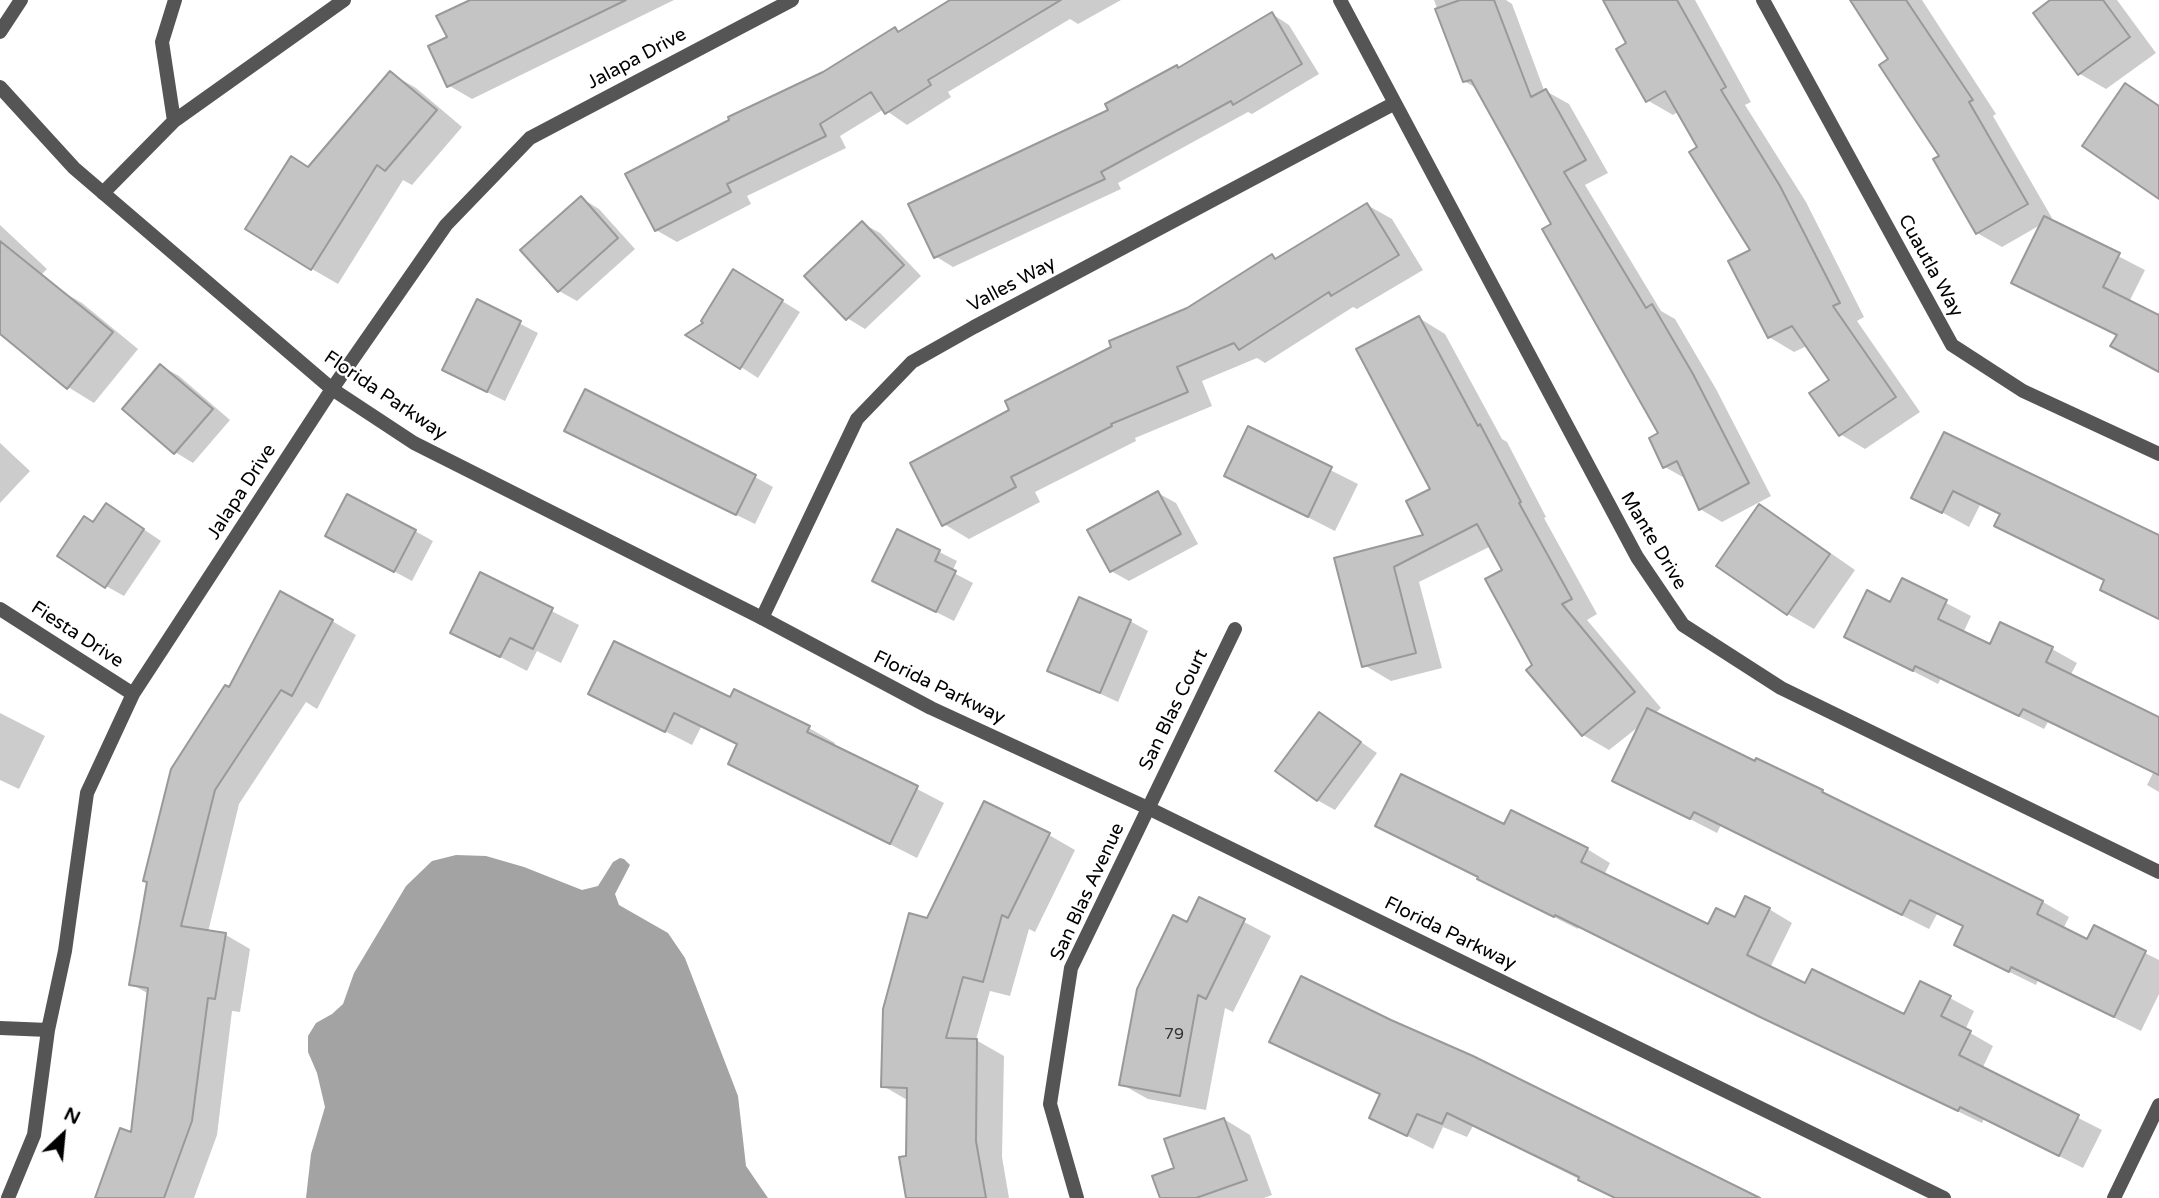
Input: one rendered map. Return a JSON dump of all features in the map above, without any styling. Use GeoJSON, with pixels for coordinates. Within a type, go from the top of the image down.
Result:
{"type":"FeatureCollection","features":[{"type":"Feature","properties":{"kind":"street"},"geometry":{"type":"LineString","coordinates":[[0,32],[21,0]]}},
{"type":"Feature","properties":{"kind":"street"},"geometry":{"type":"LineString","coordinates":[[174,121],[162,42],[175,0]]}},
{"type":"Feature","properties":{"kind":"street"},"geometry":{"type":"LineString","coordinates":[[103,192],[174,121],[344,0]]}},
{"type":"Feature","properties":{"kind":"street","name":"Jalapa Drive"},"geometry":{"type":"LineString","coordinates":[[8,1198],[34,1135],[48,1030],[65,951],[87,793],[133,694],[332,389],[446,225],[530,138],[792,0]]}},
{"type":"Feature","properties":{"kind":"street","name":"Mante Drive"},"geometry":{"type":"LineString","coordinates":[[1340,0],[1637,557],[1683,625],[1781,688],[2159,872]]}},
{"type":"Feature","properties":{"kind":"street","name":"Cuautla Way"},"geometry":{"type":"LineString","coordinates":[[1763,0],[1952,345],[2023,391],[2159,454]]}},
{"type":"Feature","properties":{"kind":"street","name":"Florida Parkway"},"geometry":{"type":"LineString","coordinates":[[0,88],[74,168],[332,389],[414,443],[762,618],[931,708],[1148,808],[1944,1198]]}},
{"type":"Feature","properties":{"kind":"street","name":"Valles Way"},"geometry":{"type":"LineString","coordinates":[[762,618],[857,419],[912,362],[1395,103]]}},
{"type":"Feature","properties":{"kind":"street","name":"Fiesta Drive"},"geometry":{"type":"LineString","coordinates":[[0,608],[133,694]]}},
{"type":"Feature","properties":{"kind":"street","name":"San Blas Court"},"geometry":{"type":"LineString","coordinates":[[1148,808],[1235,629]]}},
{"type":"Feature","properties":{"kind":"street","name":"San Blas Avenue"},"geometry":{"type":"LineString","coordinates":[[1077,1198],[1050,1104],[1071,968],[1148,808]]}},
{"type":"Feature","properties":{"kind":"street"},"geometry":{"type":"LineString","coordinates":[[0,1028],[48,1030]]}},
{"type":"Feature","properties":{"kind":"street"},"geometry":{"type":"LineString","coordinates":[[2114,1198],[2159,1105]]}},
{"type":"Feature","properties":{"kind":"shaded area"},"geometry":{"type":"Polygon","coordinates":[[[456,855],[486,856],[524,867],[582,890],[598,886],[613,862],[620,858],[630,865],[615,894],[619,905],[668,933],[685,958],[738,1096],[746,1166],[768,1198],[306,1198],[311,1154],[325,1107],[317,1073],[308,1052],[308,1036],[316,1023],[343,1004],[354,973],[406,886],[432,861],[456,855]]]}},
{"type":"Feature","properties":{"kind":"building"},"geometry":{"type":"Polygon","coordinates":[[[470,0],[626,0],[447,87],[428,46],[447,37],[436,16],[470,0]]]}},
{"type":"Feature","properties":{"kind":"building"},"geometry":{"type":"Polygon","coordinates":[[[950,0],[1061,0],[928,80],[931,85],[885,114],[871,92],[820,124],[826,136],[727,184],[731,192],[655,231],[625,174],[729,120],[728,117],[823,72],[895,27],[898,32],[950,0]]]}},
{"type":"Feature","properties":{"kind":"building"},"geometry":{"type":"Polygon","coordinates":[[[1460,0],[1494,0],[1531,97],[1546,89],[1586,160],[1564,172],[1646,308],[1652,304],[1693,374],[1749,483],[1699,510],[1677,461],[1663,468],[1649,438],[1658,433],[1542,229],[1551,224],[1471,80],[1463,82],[1435,9],[1460,0]]]}},
{"type":"Feature","properties":{"kind":"building"},"geometry":{"type":"Polygon","coordinates":[[[1603,0],[1677,0],[1726,87],[1721,90],[1780,186],[1840,303],[1833,306],[1896,397],[1839,436],[1809,393],[1829,380],[1792,326],[1768,338],[1728,261],[1750,250],[1689,152],[1697,147],[1665,91],[1646,102],[1616,49],[1626,43],[1603,0]]]}},
{"type":"Feature","properties":{"kind":"building"},"geometry":{"type":"Polygon","coordinates":[[[1850,0],[1906,0],[1973,100],[1969,102],[2028,204],[1976,234],[1933,159],[1939,156],[1879,65],[1888,59],[1850,0]]]}},
{"type":"Feature","properties":{"kind":"building"},"geometry":{"type":"Polygon","coordinates":[[[2050,0],[2103,0],[2130,37],[2078,75],[2033,13],[2050,0]]]}},
{"type":"Feature","properties":{"kind":"building"},"geometry":{"type":"Polygon","coordinates":[[[1272,12],[1302,64],[1233,105],[1231,101],[1101,172],[1105,179],[934,258],[908,204],[1108,110],[1105,104],[1177,65],[1178,68],[1272,12]]]}},
{"type":"Feature","properties":{"kind":"building"},"geometry":{"type":"Polygon","coordinates":[[[390,71],[437,110],[385,171],[377,165],[311,270],[245,229],[291,156],[308,167],[390,71]]]}},
{"type":"Feature","properties":{"kind":"building"},"geometry":{"type":"Polygon","coordinates":[[[2125,83],[2159,106],[2159,199],[2082,146],[2125,83]]]}},
{"type":"Feature","properties":{"kind":"building"},"geometry":{"type":"Polygon","coordinates":[[[581,196],[618,238],[558,292],[520,250],[581,196]]]}},
{"type":"Feature","properties":{"kind":"building"},"geometry":{"type":"Polygon","coordinates":[[[1367,203],[1399,255],[1331,296],[1329,292],[1239,350],[1234,343],[1177,367],[1188,392],[1111,424],[1112,426],[1011,477],[1016,487],[942,526],[910,463],[1009,410],[1005,401],[1111,347],[1109,341],[1187,308],[1272,254],[1275,259],[1367,203]]]}},
{"type":"Feature","properties":{"kind":"building"},"geometry":{"type":"Polygon","coordinates":[[[2044,216],[2120,253],[2103,287],[2159,315],[2159,372],[2110,346],[2117,335],[2011,283],[2044,216]]]}},
{"type":"Feature","properties":{"kind":"building"},"geometry":{"type":"Polygon","coordinates":[[[862,221],[904,265],[846,320],[804,276],[862,221]]]}},
{"type":"Feature","properties":{"kind":"building"},"geometry":{"type":"Polygon","coordinates":[[[0,241],[113,332],[67,389],[0,334],[0,241]]]}},
{"type":"Feature","properties":{"kind":"building"},"geometry":{"type":"Polygon","coordinates":[[[733,269],[783,300],[740,369],[685,335],[703,323],[701,321],[733,269]]]}},
{"type":"Feature","properties":{"kind":"building"},"geometry":{"type":"Polygon","coordinates":[[[477,299],[521,321],[487,392],[442,370],[477,299]]]}},
{"type":"Feature","properties":{"kind":"building"},"geometry":{"type":"Polygon","coordinates":[[[1419,316],[1478,426],[1480,424],[1521,502],[1519,503],[1572,599],[1562,604],[1635,692],[1582,736],[1526,670],[1532,665],[1485,579],[1502,570],[1477,524],[1394,567],[1416,653],[1362,667],[1334,558],[1423,535],[1406,501],[1430,489],[1356,349],[1419,316]]]}},
{"type":"Feature","properties":{"kind":"building"},"geometry":{"type":"Polygon","coordinates":[[[160,364],[213,409],[174,454],[122,409],[160,364]]]}},
{"type":"Feature","properties":{"kind":"building"},"geometry":{"type":"Polygon","coordinates":[[[585,389],[756,475],[736,515],[564,431],[585,389]]]}},
{"type":"Feature","properties":{"kind":"building"},"geometry":{"type":"Polygon","coordinates":[[[1248,426],[1332,467],[1308,517],[1224,476],[1248,426]]]}},
{"type":"Feature","properties":{"kind":"building"},"geometry":{"type":"Polygon","coordinates":[[[1944,432],[2159,535],[2159,619],[2100,590],[2104,580],[1994,526],[2000,514],[1953,491],[1942,513],[1911,498],[1944,432]]]}},
{"type":"Feature","properties":{"kind":"building"},"geometry":{"type":"Polygon","coordinates":[[[1158,491],[1181,534],[1110,572],[1087,530],[1158,491]]]}},
{"type":"Feature","properties":{"kind":"building"},"geometry":{"type":"Polygon","coordinates":[[[347,494],[416,530],[394,572],[325,536],[347,494]]]}},
{"type":"Feature","properties":{"kind":"building"},"geometry":{"type":"Polygon","coordinates":[[[106,503],[144,529],[105,588],[57,556],[84,516],[93,522],[106,503]]]}},
{"type":"Feature","properties":{"kind":"building"},"geometry":{"type":"Polygon","coordinates":[[[1759,504],[1830,554],[1787,615],[1716,566],[1759,504]]]}},
{"type":"Feature","properties":{"kind":"building"},"geometry":{"type":"Polygon","coordinates":[[[897,529],[940,550],[935,561],[956,571],[936,612],[872,581],[897,529]]]}},
{"type":"Feature","properties":{"kind":"building"},"geometry":{"type":"Polygon","coordinates":[[[480,572],[553,608],[533,649],[510,638],[500,657],[450,633],[480,572]]]}},
{"type":"Feature","properties":{"kind":"building"},"geometry":{"type":"Polygon","coordinates":[[[1902,578],[1947,600],[1938,619],[1990,644],[2000,622],[2053,647],[2046,662],[2159,717],[2159,775],[2023,709],[2019,716],[1915,666],[1913,671],[1844,637],[1867,590],[1890,602],[1902,578]]]}},
{"type":"Feature","properties":{"kind":"building"},"geometry":{"type":"Polygon","coordinates":[[[280,591],[333,620],[292,696],[281,690],[215,790],[181,926],[226,933],[215,999],[208,998],[192,1121],[164,1198],[95,1198],[120,1128],[131,1132],[148,988],[129,985],[147,882],[143,881],[171,769],[225,685],[229,687],[280,591]]]}},
{"type":"Feature","properties":{"kind":"building"},"geometry":{"type":"Polygon","coordinates":[[[1079,597],[1131,620],[1100,693],[1047,671],[1079,597]]]}},
{"type":"Feature","properties":{"kind":"building"},"geometry":{"type":"Polygon","coordinates":[[[614,641],[730,697],[734,689],[810,726],[807,732],[918,786],[890,844],[728,764],[737,744],[674,713],[665,732],[588,694],[614,641]]]}},
{"type":"Feature","properties":{"kind":"building"},"geometry":{"type":"Polygon","coordinates":[[[1647,708],[1755,761],[1756,758],[1823,790],[1822,792],[2043,901],[2037,914],[2087,939],[2094,925],[2146,951],[2114,1017],[2011,967],[2009,972],[1954,945],[1963,926],[1910,900],[1902,915],[1694,812],[1690,819],[1612,781],[1647,708]]]}},
{"type":"Feature","properties":{"kind":"building"},"geometry":{"type":"Polygon","coordinates":[[[1319,712],[1361,742],[1317,801],[1275,771],[1319,712]]]}},
{"type":"Feature","properties":{"kind":"building"},"geometry":{"type":"Polygon","coordinates":[[[1401,774],[1504,824],[1511,810],[1588,848],[1581,862],[1708,924],[1716,908],[1735,917],[1745,896],[1770,908],[1747,955],[1805,983],[1812,969],[1904,1014],[1920,981],[1951,996],[1941,1016],[1971,1031],[1959,1055],[2079,1115],[2059,1156],[1960,1107],[1958,1111],[1760,1017],[1477,879],[1478,877],[1375,826],[1401,774]]]}},
{"type":"Feature","properties":{"kind":"building"},"geometry":{"type":"Polygon","coordinates":[[[984,801],[1050,833],[1008,918],[1002,915],[983,982],[963,977],[946,1038],[977,1039],[976,1141],[986,1198],[906,1198],[899,1157],[906,1156],[907,1088],[881,1087],[883,1009],[909,913],[927,918],[984,801]]]}},
{"type":"Feature","properties":{"kind":"building"},"geometry":{"type":"Polygon","coordinates":[[[1199,897],[1245,919],[1206,999],[1198,995],[1180,1096],[1119,1085],[1137,989],[1173,915],[1187,922],[1199,897]]]}},
{"type":"Feature","properties":{"kind":"building"},"geometry":{"type":"Polygon","coordinates":[[[1301,976],[1473,1056],[1760,1198],[1615,1198],[1578,1180],[1579,1177],[1447,1113],[1442,1124],[1417,1114],[1407,1136],[1369,1118],[1380,1094],[1269,1042],[1301,976]]]}},
{"type":"Feature","properties":{"kind":"building"},"geometry":{"type":"Polygon","coordinates":[[[1224,1118],[1247,1180],[1196,1198],[1160,1198],[1152,1176],[1174,1168],[1164,1139],[1224,1118]]]}}]}
